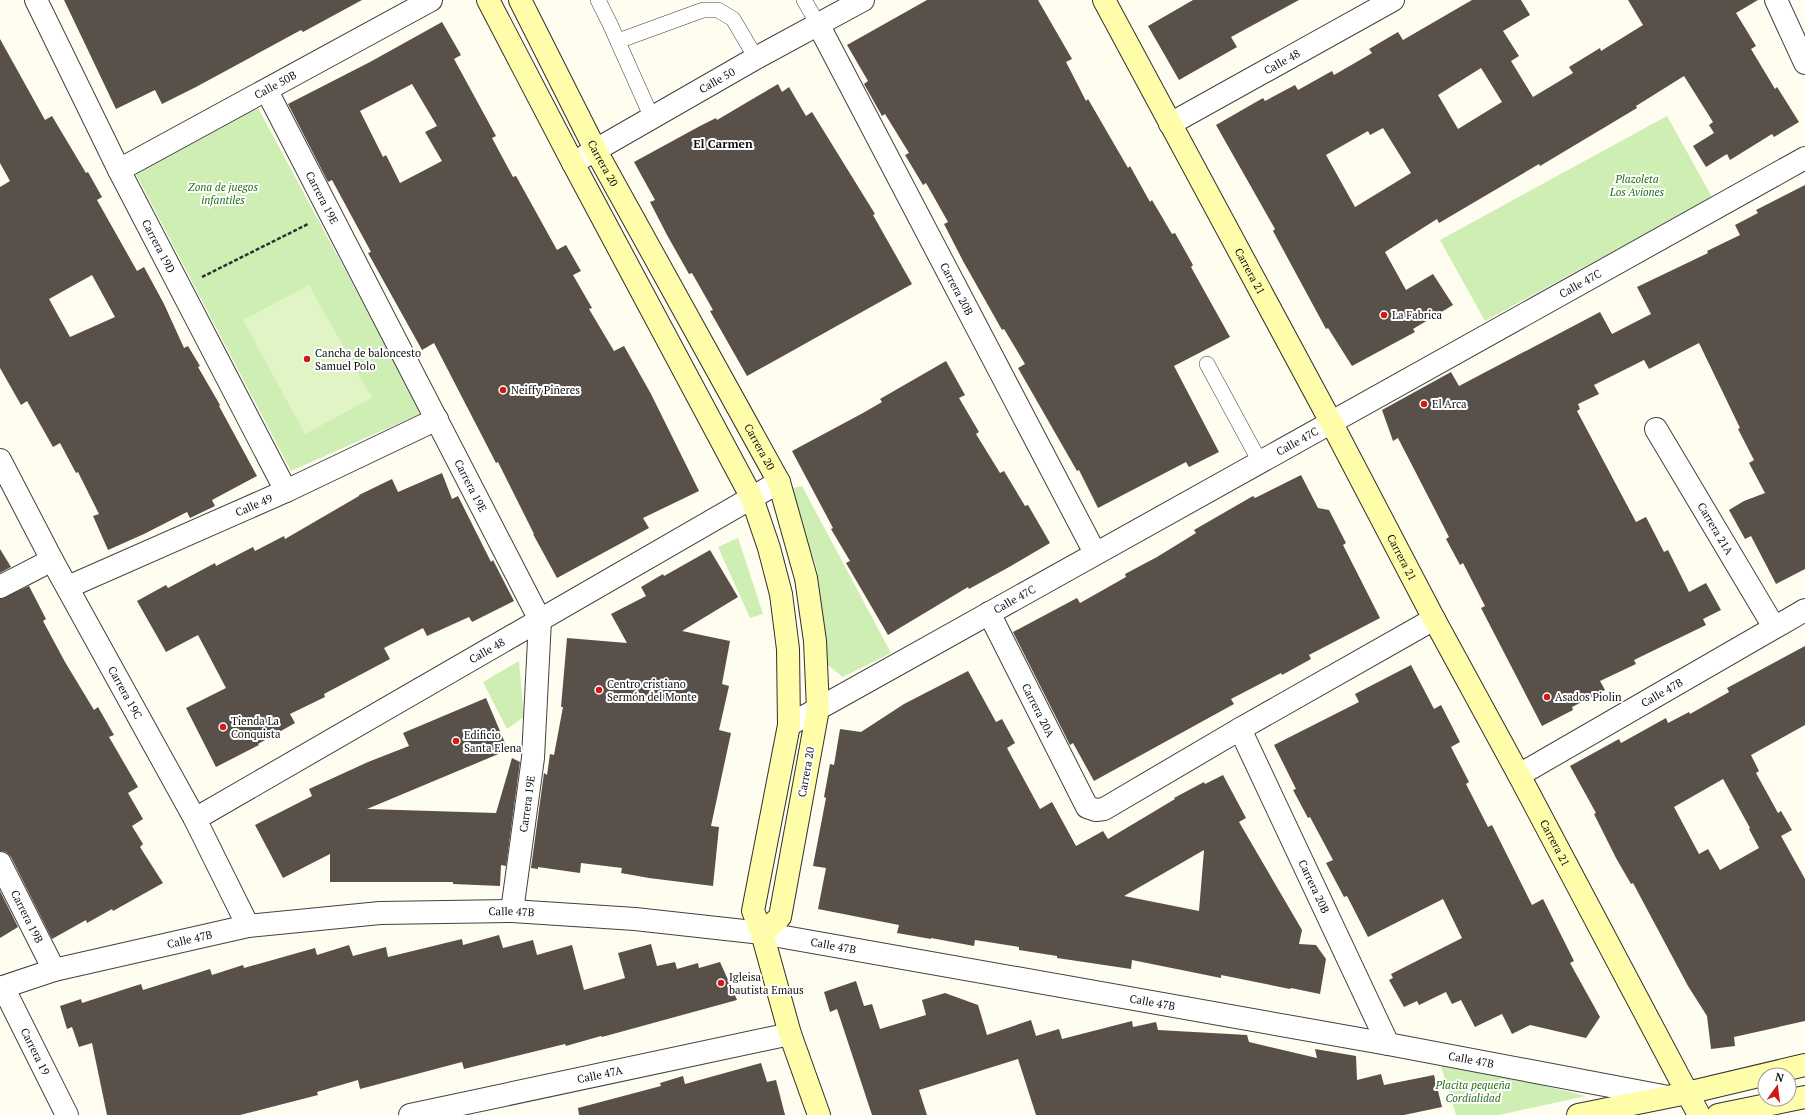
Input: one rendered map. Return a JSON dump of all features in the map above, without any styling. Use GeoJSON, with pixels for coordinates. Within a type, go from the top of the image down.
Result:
{"type":"FeatureCollection","features":[{"type":"Feature","properties":{"kind":"street","name":"Carrera 19D"},"geometry":{"type":"LineString","coordinates":[[36,0],[119,170],[286,490]]}},
{"type":"Feature","properties":{"kind":"street","name":"Calle 50B"},"geometry":{"type":"LineString","coordinates":[[119,170],[267,91],[431,0]]}},
{"type":"Feature","properties":{"kind":"street"},"geometry":{"type":"LineString","coordinates":[[488,0],[573,163],[752,498],[769,548],[781,594],[788,649],[789,725],[753,911],[762,933],[790,1034],[819,1115]]}},
{"type":"Feature","properties":{"kind":"street","name":"Carrera 20"},"geometry":{"type":"LineString","coordinates":[[520,0],[596,151],[779,482],[806,578],[815,641],[818,709],[780,917],[762,933]]}},
{"type":"Feature","properties":{"kind":"street","name":"Calle 50"},"geometry":{"type":"LineString","coordinates":[[573,163],[756,58],[863,0]]}},
{"type":"Feature","properties":{"kind":"street","name":"Carrera 21"},"geometry":{"type":"LineString","coordinates":[[1104,0],[1331,422],[1434,619],[1519,775],[1699,1115]]}},
{"type":"Feature","properties":{"kind":"street","name":"Calle 48"},"geometry":{"type":"LineString","coordinates":[[1170,124],[1393,0]]}},
{"type":"Feature","properties":{"kind":"street"},"geometry":{"type":"LineString","coordinates":[[1776,0],[1805,63]]}},
{"type":"Feature","properties":{"kind":"street","name":"Carrera 20B"},"geometry":{"type":"LineString","coordinates":[[818,24],[1095,554]]}},
{"type":"Feature","properties":{"kind":"street","name":"Carrera 19E"},"geometry":{"type":"LineString","coordinates":[[267,91],[540,620],[533,758],[512,911]]}},
{"type":"Feature","properties":{"kind":"street","name":"Calle 47C"},"geometry":{"type":"LineString","coordinates":[[789,725],[1805,158]]}},
{"type":"Feature","properties":{"kind":"street","name":"Calle 49"},"geometry":{"type":"LineString","coordinates":[[68,587],[286,490],[437,419]]}},
{"type":"Feature","properties":{"kind":"street","name":"Carrera 21A"},"geometry":{"type":"LineString","coordinates":[[1656,429],[1774,627]]}},
{"type":"Feature","properties":{"kind":"street","name":"Carrera 19C"},"geometry":{"type":"LineString","coordinates":[[0,460],[52,560],[195,819],[248,926]]}},
{"type":"Feature","properties":{"kind":"street","name":"Calle 48"},"geometry":{"type":"LineString","coordinates":[[195,819],[779,482]]}},
{"type":"Feature","properties":{"kind":"street"},"geometry":{"type":"LineString","coordinates":[[0,587],[52,560]]}},
{"type":"Feature","properties":{"kind":"street","name":"Calle 47B"},"geometry":{"type":"LineString","coordinates":[[1519,775],[1805,610]]}},
{"type":"Feature","properties":{"kind":"street","name":"Carrera 20A"},"geometry":{"type":"LineString","coordinates":[[988,613],[1087,807],[1096,810],[1104,809],[1240,729]]}},
{"type":"Feature","properties":{"kind":"street"},"geometry":{"type":"LineString","coordinates":[[1240,729],[1434,619]]}},
{"type":"Feature","properties":{"kind":"street","name":"Carrera 20B"},"geometry":{"type":"LineString","coordinates":[[1240,729],[1388,1044]]}},
{"type":"Feature","properties":{"kind":"street","name":"Carrera 19B"},"geometry":{"type":"LineString","coordinates":[[0,863],[54,970]]}},
{"type":"Feature","properties":{"kind":"street","name":"Calle 47B"},"geometry":{"type":"LineString","coordinates":[[1,988],[54,970],[248,926],[380,913],[512,911],[635,919],[762,933],[1388,1044],[1663,1096]]}},
{"type":"Feature","properties":{"kind":"street","name":"Carrera 19"},"geometry":{"type":"LineString","coordinates":[[1,988],[67,1115]]}},
{"type":"Feature","properties":{"kind":"street","name":"Calle 47A"},"geometry":{"type":"LineString","coordinates":[[410,1115],[790,1034]]}},
{"type":"Feature","properties":{"kind":"street"},"geometry":{"type":"LineString","coordinates":[[1578,1115],[1805,1065]]}},
{"type":"Feature","properties":{"kind":"street"},"geometry":{"type":"LineString","coordinates":[[1718,1115],[1805,1097]]}},
{"type":"Feature","properties":{"kind":"lane"},"geometry":{"type":"LineString","coordinates":[[598,0],[652,118]]}},
{"type":"Feature","properties":{"kind":"lane"},"geometry":{"type":"LineString","coordinates":[[804,0],[818,24]]}},
{"type":"Feature","properties":{"kind":"lane"},"geometry":{"type":"LineString","coordinates":[[618,41],[703,10],[718,10],[733,19],[756,58]]}},
{"type":"Feature","properties":{"kind":"lane"},"geometry":{"type":"LineString","coordinates":[[1207,364],[1260,462]]}},
{"type":"Feature","properties":{"kind":"path"},"geometry":{"type":"LineString","coordinates":[[181,288],[330,213]]}},
{"type":"Feature","properties":{"kind":"green space","name":"Zona de juegos infantiles"},"geometry":{"type":"Polygon","coordinates":[[[250,93],[422,413],[291,471],[127,157],[250,93]]]}},
{"type":"Feature","properties":{"kind":"green space","name":"Plazoleta Los Aviones"},"geometry":{"type":"Polygon","coordinates":[[[1667,116],[1712,197],[1485,321],[1440,240],[1667,116]]]}},
{"type":"Feature","properties":{"kind":"green space","name":"Cancha de baloncesto Samuel Polo"},"geometry":{"type":"Polygon","coordinates":[[[309,285],[372,398],[305,434],[243,320],[309,285]]]}},
{"type":"Feature","properties":{"kind":"green space"},"geometry":{"type":"Polygon","coordinates":[[[802,486],[891,653],[843,677],[824,662],[822,608],[817,569],[790,489],[802,486]]]}},
{"type":"Feature","properties":{"kind":"green space"},"geometry":{"type":"Polygon","coordinates":[[[738,538],[763,614],[750,618],[718,547],[738,538]]]}},
{"type":"Feature","properties":{"kind":"green space"},"geometry":{"type":"Polygon","coordinates":[[[519,661],[524,717],[507,729],[483,682],[519,661]]]}},
{"type":"Feature","properties":{"kind":"green space","name":"Placita pequeña Cordialidad"},"geometry":{"type":"Polygon","coordinates":[[[1439,1060],[1586,1096],[1499,1115],[1456,1115],[1439,1060]]]}},
{"type":"Feature","properties":{"kind":"building"},"geometry":{"type":"Polygon","coordinates":[[[64,0],[362,0],[303,32],[301,30],[162,104],[155,90],[116,109],[64,0]]]}},
{"type":"Feature","properties":{"kind":"building"},"geometry":{"type":"Polygon","coordinates":[[[927,0],[1038,0],[1072,59],[1066,62],[1086,101],[1088,99],[1128,168],[1130,166],[1150,202],[1152,200],[1172,234],[1175,233],[1193,265],[1191,267],[1230,337],[1174,366],[1219,452],[1189,467],[1186,462],[1098,508],[1079,470],[1077,471],[1018,368],[1025,364],[1004,329],[1002,330],[963,261],[944,224],[948,222],[926,183],[923,185],[905,155],[909,153],[885,114],[882,116],[864,84],[868,81],[847,45],[927,0]]]}},
{"type":"Feature","properties":{"kind":"building"},"geometry":{"type":"Polygon","coordinates":[[[1193,0],[1299,0],[1231,37],[1237,47],[1179,80],[1148,26],[1193,0]]]}},
{"type":"Feature","properties":{"kind":"building"},"geometry":{"type":"Polygon","coordinates":[[[1472,0],[1521,0],[1530,15],[1503,31],[1519,56],[1511,61],[1533,97],[1573,73],[1569,67],[1600,48],[1601,51],[1643,25],[1628,0],[1758,0],[1736,13],[1756,46],[1751,49],[1775,89],[1777,87],[1799,122],[1774,137],[1772,134],[1730,160],[1727,154],[1706,167],[1693,146],[1714,133],[1709,125],[1713,122],[1684,76],[1636,106],[1637,108],[1540,166],[1539,164],[1439,223],[1437,219],[1385,252],[1406,290],[1433,274],[1453,305],[1413,329],[1415,332],[1352,366],[1328,328],[1326,329],[1273,231],[1275,229],[1216,125],[1263,98],[1265,101],[1295,85],[1298,90],[1332,71],[1334,75],[1372,53],[1369,49],[1398,32],[1403,40],[1472,0]],[[1481,68],[1438,95],[1458,129],[1502,102],[1481,68]],[[1383,128],[1370,135],[1368,131],[1326,155],[1355,207],[1411,173],[1383,128]]]}},
{"type":"Feature","properties":{"kind":"building"},"geometry":{"type":"Polygon","coordinates":[[[442,22],[461,55],[454,59],[496,136],[492,138],[513,177],[516,176],[557,250],[566,245],[581,271],[573,275],[592,308],[589,309],[614,351],[624,346],[651,394],[699,491],[643,518],[649,528],[557,578],[533,534],[498,462],[496,463],[434,343],[422,350],[368,253],[371,252],[332,180],[328,182],[288,104],[370,62],[442,22]],[[412,84],[360,111],[383,157],[386,155],[400,183],[442,161],[425,132],[437,126],[412,84]]]}},
{"type":"Feature","properties":{"kind":"building"},"geometry":{"type":"Polygon","coordinates":[[[0,39],[45,120],[52,116],[86,173],[88,172],[102,197],[97,200],[137,271],[144,267],[164,304],[184,348],[188,346],[200,366],[198,367],[220,405],[219,406],[257,476],[212,500],[215,506],[190,518],[187,512],[108,550],[93,516],[99,514],[78,472],[76,473],[60,443],[53,447],[27,401],[21,405],[0,368],[0,187],[10,181],[0,163],[0,39]],[[92,275],[49,299],[70,337],[115,317],[92,275]]]}},
{"type":"Feature","properties":{"kind":"building"},"geometry":{"type":"Polygon","coordinates":[[[778,84],[782,92],[789,87],[806,116],[812,112],[875,214],[873,215],[912,284],[747,376],[710,311],[713,310],[692,273],[689,274],[667,235],[650,202],[655,200],[634,162],[700,126],[716,118],[717,120],[778,84]]]}},
{"type":"Feature","properties":{"kind":"building"},"geometry":{"type":"Polygon","coordinates":[[[1805,185],[1805,569],[1776,584],[1751,536],[1745,539],[1729,510],[1744,501],[1765,493],[1749,463],[1754,460],[1738,429],[1740,428],[1699,343],[1649,369],[1644,360],[1594,385],[1599,394],[1578,404],[1580,409],[1577,411],[1636,522],[1646,517],[1664,552],[1668,550],[1689,592],[1706,583],[1721,610],[1703,619],[1706,625],[1634,660],[1636,664],[1600,681],[1605,690],[1572,707],[1573,710],[1542,726],[1481,608],[1485,606],[1463,563],[1460,565],[1446,539],[1449,537],[1398,438],[1393,441],[1382,410],[1451,372],[1459,386],[1600,312],[1612,334],[1651,314],[1637,287],[1708,253],[1707,251],[1740,235],[1735,225],[1758,213],[1756,210],[1805,185]]]}},
{"type":"Feature","properties":{"kind":"building"},"geometry":{"type":"Polygon","coordinates":[[[946,361],[965,395],[959,398],[979,432],[976,434],[1000,473],[1004,471],[1025,506],[1028,505],[1050,543],[969,589],[968,587],[888,635],[846,563],[850,561],[831,529],[833,528],[792,451],[882,402],[880,399],[946,361]]]}},
{"type":"Feature","properties":{"kind":"building"},"geometry":{"type":"Polygon","coordinates":[[[442,473],[452,499],[458,496],[491,562],[493,560],[514,601],[472,622],[469,617],[427,636],[423,628],[384,648],[390,659],[324,694],[325,697],[290,714],[295,723],[258,744],[259,745],[216,767],[186,708],[226,688],[198,635],[166,652],[137,601],[166,585],[168,588],[215,563],[216,566],[253,547],[255,551],[284,536],[285,539],[359,495],[392,479],[398,492],[442,473]]]}},
{"type":"Feature","properties":{"kind":"building"},"geometry":{"type":"Polygon","coordinates":[[[1301,475],[1318,508],[1329,510],[1346,543],[1343,545],[1380,618],[1309,655],[1311,659],[1282,675],[1281,673],[1231,699],[1234,704],[1094,781],[1073,743],[1070,745],[1013,632],[1077,598],[1080,603],[1126,577],[1125,574],[1157,557],[1196,533],[1194,530],[1253,496],[1255,498],[1301,475]]]}},
{"type":"Feature","properties":{"kind":"building"},"geometry":{"type":"Polygon","coordinates":[[[0,549],[11,567],[0,573],[0,549]]]}},
{"type":"Feature","properties":{"kind":"building"},"geometry":{"type":"Polygon","coordinates":[[[710,550],[738,597],[682,631],[730,641],[722,684],[729,686],[719,730],[731,733],[711,826],[719,827],[713,886],[649,878],[621,873],[622,868],[581,863],[580,873],[538,867],[538,869],[531,868],[544,773],[547,775],[550,754],[554,755],[563,707],[561,707],[567,638],[627,643],[611,614],[646,596],[641,587],[710,550]]]}},
{"type":"Feature","properties":{"kind":"building"},"geometry":{"type":"Polygon","coordinates":[[[29,586],[46,619],[43,621],[65,662],[94,710],[98,707],[114,735],[109,737],[138,787],[128,793],[143,819],[132,826],[143,844],[140,847],[163,883],[113,911],[112,909],[87,923],[86,920],[52,939],[11,857],[6,852],[0,851],[0,599],[29,586]]]}},
{"type":"Feature","properties":{"kind":"building"},"geometry":{"type":"Polygon","coordinates":[[[1805,646],[1805,725],[1751,755],[1759,771],[1756,773],[1778,813],[1781,811],[1792,830],[1781,836],[1805,879],[1805,1021],[1734,1037],[1735,1046],[1711,1049],[1707,1016],[1688,986],[1633,883],[1631,884],[1616,858],[1594,814],[1596,813],[1570,766],[1619,739],[1621,743],[1666,718],[1668,723],[1689,712],[1690,714],[1729,692],[1727,688],[1805,646]],[[1723,779],[1674,807],[1699,854],[1708,849],[1720,870],[1759,848],[1749,829],[1750,828],[1723,779]]]}},
{"type":"Feature","properties":{"kind":"building"},"geometry":{"type":"Polygon","coordinates":[[[1411,665],[1434,709],[1441,705],[1460,742],[1451,747],[1469,782],[1466,784],[1488,827],[1492,825],[1532,905],[1543,899],[1574,961],[1570,963],[1600,1017],[1586,1038],[1530,1025],[1512,1034],[1502,1014],[1475,1027],[1461,1000],[1452,1004],[1446,992],[1419,1005],[1417,1001],[1404,1007],[1389,980],[1393,978],[1391,974],[1462,938],[1443,899],[1368,937],[1347,896],[1344,897],[1326,863],[1333,860],[1310,817],[1308,818],[1293,790],[1296,789],[1274,745],[1359,702],[1355,694],[1411,665]]]}},
{"type":"Feature","properties":{"kind":"building"},"geometry":{"type":"Polygon","coordinates":[[[968,671],[996,722],[1002,719],[1015,743],[1007,748],[1040,809],[1052,802],[1076,846],[1103,831],[1108,839],[1175,799],[1174,798],[1204,782],[1205,784],[1223,775],[1246,818],[1239,822],[1302,930],[1299,944],[1316,945],[1326,959],[1320,994],[1221,975],[1221,978],[1132,960],[1131,969],[1057,958],[1057,956],[1019,950],[1019,947],[975,940],[974,946],[931,939],[897,933],[899,925],[818,909],[826,868],[813,866],[826,798],[824,797],[830,764],[834,765],[840,729],[861,732],[904,704],[968,671]],[[1204,850],[1124,896],[1199,911],[1204,850]]]}},
{"type":"Feature","properties":{"kind":"building"},"geometry":{"type":"Polygon","coordinates":[[[486,698],[508,750],[367,809],[496,813],[512,758],[520,762],[506,866],[501,865],[500,886],[453,884],[453,882],[330,882],[330,854],[283,878],[255,825],[312,796],[309,789],[368,762],[409,746],[403,733],[486,698]]]}},
{"type":"Feature","properties":{"kind":"building"},"geometry":{"type":"Polygon","coordinates":[[[0,891],[18,927],[0,938],[0,891]]]}},
{"type":"Feature","properties":{"kind":"building"},"geometry":{"type":"Polygon","coordinates":[[[499,935],[503,948],[533,940],[537,955],[572,945],[584,990],[625,978],[618,953],[651,944],[657,966],[675,962],[677,969],[698,963],[699,968],[720,962],[737,1000],[602,1037],[601,1036],[566,1046],[565,1044],[464,1069],[462,1062],[360,1089],[358,1080],[317,1092],[318,1095],[240,1115],[107,1115],[92,1043],[79,1047],[72,1027],[67,1029],[60,1006],[81,999],[82,1003],[141,984],[143,990],[210,969],[212,975],[243,965],[244,968],[315,948],[317,955],[349,945],[353,956],[386,947],[388,957],[462,939],[463,945],[499,935]]]}},
{"type":"Feature","properties":{"kind":"building"},"geometry":{"type":"Polygon","coordinates":[[[856,981],[864,1006],[872,1004],[880,1029],[926,1015],[922,1000],[945,993],[978,1005],[987,1035],[1031,1020],[1036,1036],[1059,1029],[1062,1039],[1132,1021],[1133,1027],[1156,1022],[1158,1030],[1247,1035],[1249,1042],[1317,1058],[1315,1049],[1356,1056],[1357,1080],[1381,1074],[1384,1085],[1434,1075],[1442,1107],[1404,1115],[1036,1115],[1018,1059],[919,1090],[927,1115],[872,1115],[837,1009],[830,1012],[824,992],[856,981]]]}},
{"type":"Feature","properties":{"kind":"building"},"geometry":{"type":"Polygon","coordinates":[[[761,1063],[767,1082],[776,1080],[785,1115],[579,1115],[578,1108],[661,1086],[660,1083],[683,1076],[685,1084],[761,1063]]]}},
{"type":"Feature","properties":{"kind":"place","name":"La Fabrica"},"geometry":{"type":"Point","coordinates":[1384,315]}},
{"type":"Feature","properties":{"kind":"place","name":"Cancha de baloncesto Samuel Polo"},"geometry":{"type":"Point","coordinates":[307,359]}},
{"type":"Feature","properties":{"kind":"place","name":"Neiffy Piñeres"},"geometry":{"type":"Point","coordinates":[503,390]}},
{"type":"Feature","properties":{"kind":"place","name":"El Arca"},"geometry":{"type":"Point","coordinates":[1424,404]}},
{"type":"Feature","properties":{"kind":"place","name":"Centro cristiano Sermón del Monte"},"geometry":{"type":"Point","coordinates":[599,690]}},
{"type":"Feature","properties":{"kind":"place","name":"Asados Piolin"},"geometry":{"type":"Point","coordinates":[1547,697]}},
{"type":"Feature","properties":{"kind":"place","name":"Tienda La Conquista"},"geometry":{"type":"Point","coordinates":[223,727]}},
{"type":"Feature","properties":{"kind":"place","name":"Edificio Santa Elena"},"geometry":{"type":"Point","coordinates":[456,741]}},
{"type":"Feature","properties":{"kind":"place","name":"Igleisa bautista Emaus"},"geometry":{"type":"Point","coordinates":[721,983]}},
{"type":"Feature","properties":{"kind":"district","name":"El Carmen"},"geometry":{"type":"Point","coordinates":[723,143]}}]}
